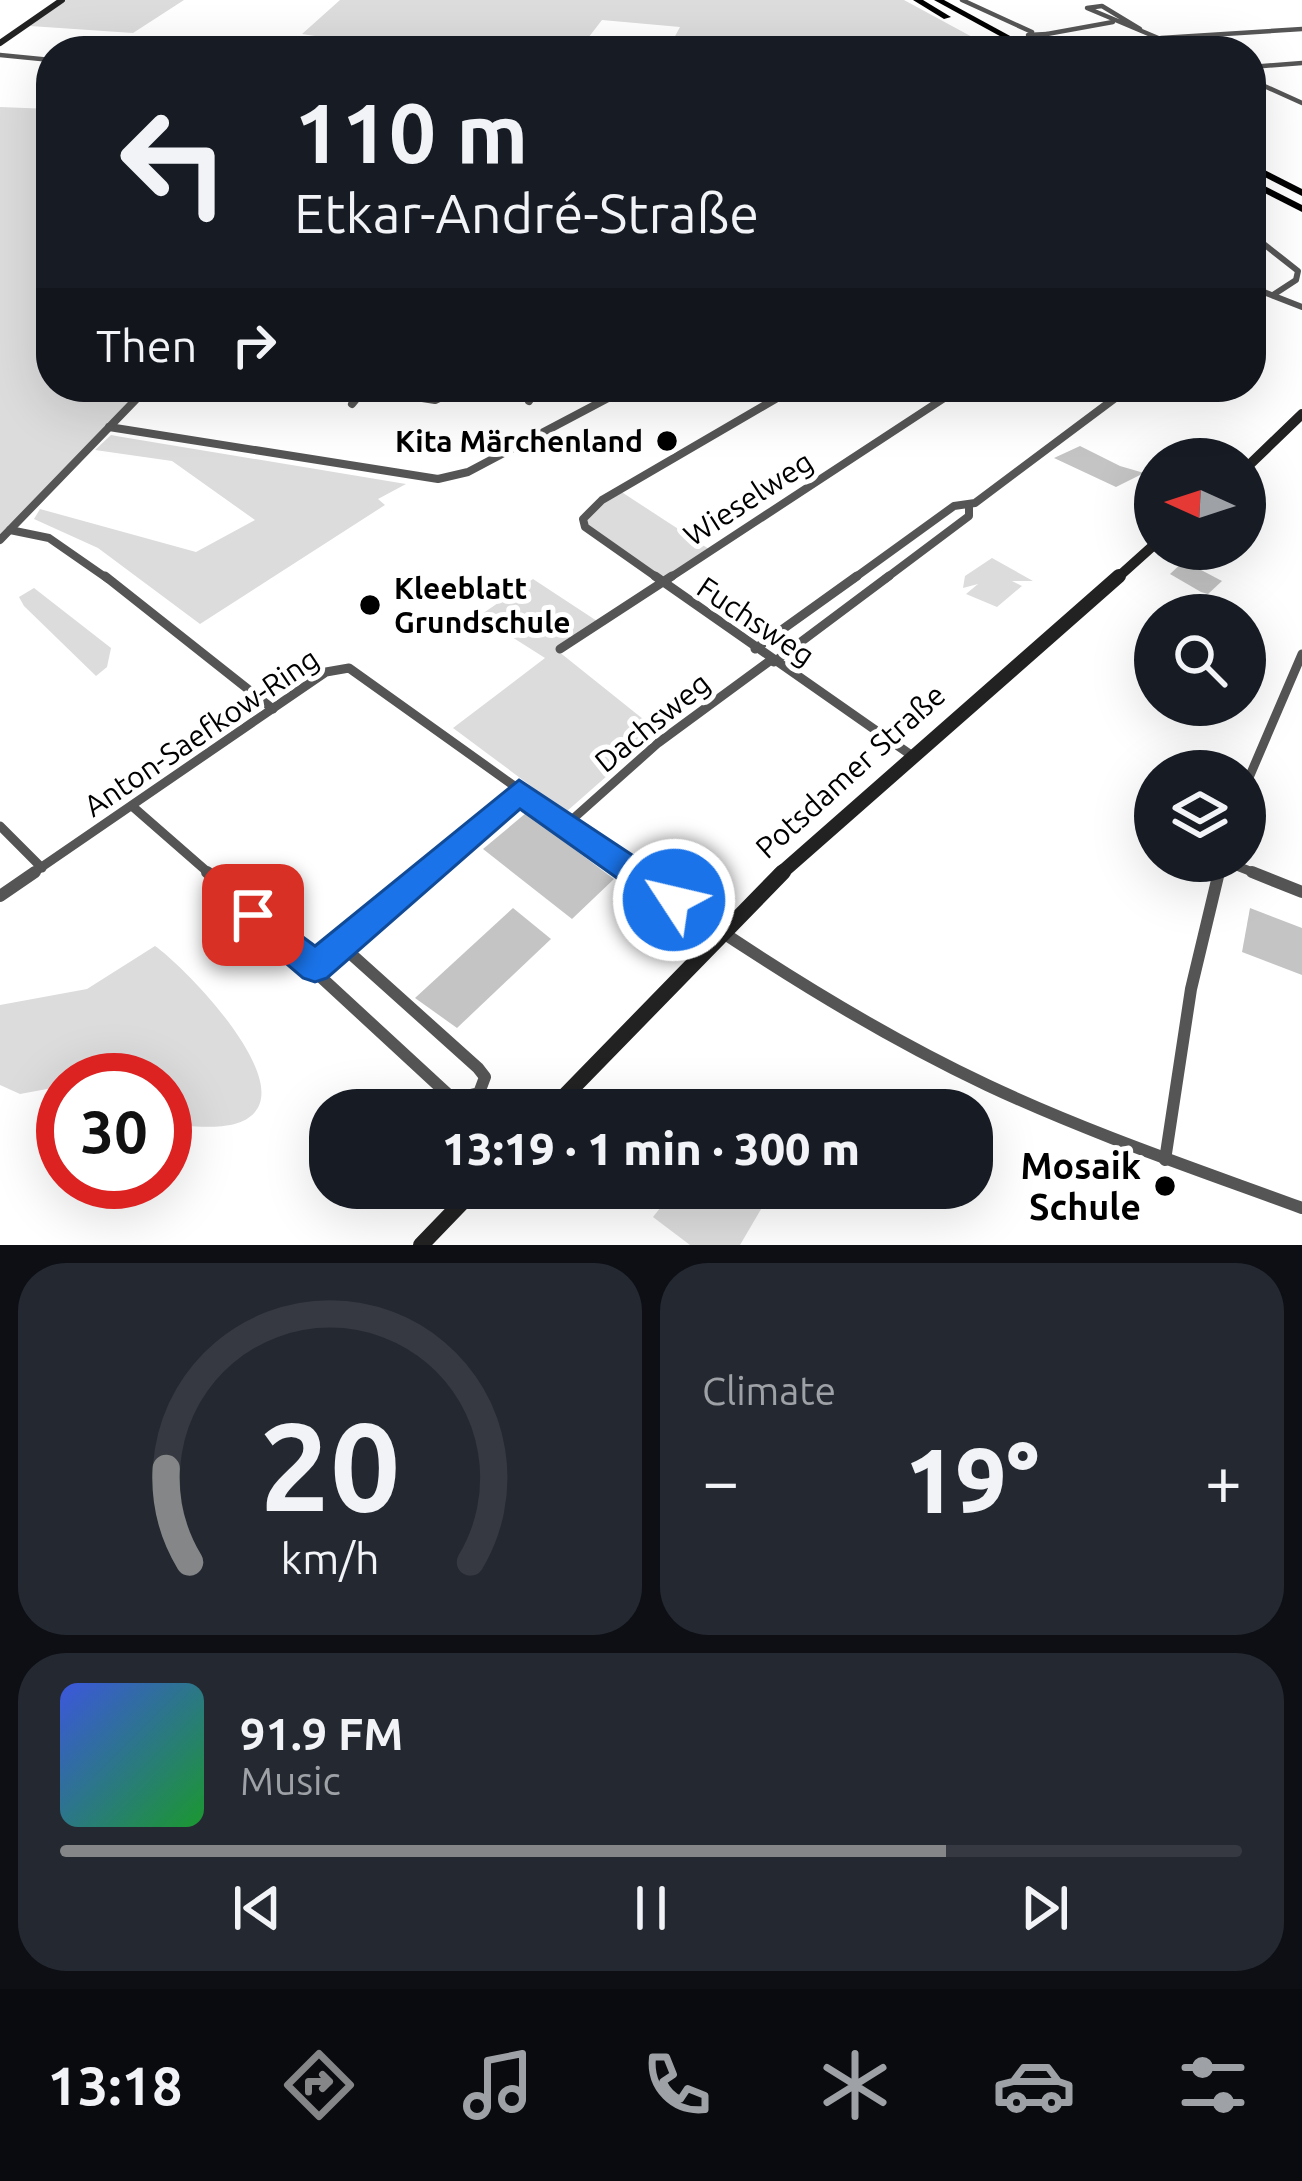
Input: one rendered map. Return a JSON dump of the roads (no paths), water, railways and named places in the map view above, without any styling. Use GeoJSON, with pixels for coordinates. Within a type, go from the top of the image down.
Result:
{"type":"FeatureCollection","features":[{"type":"Feature","properties":{"kind":"highway"},"geometry":{"type":"LineString","coordinates":[[916,0],[982,36]]}},
{"type":"Feature","properties":{"kind":"highway"},"geometry":{"type":"LineString","coordinates":[[938,0],[1010,36]]}},
{"type":"Feature","properties":{"kind":"highway"},"geometry":{"type":"LineString","coordinates":[[1266,174],[1302,193]]}},
{"type":"Feature","properties":{"kind":"highway"},"geometry":{"type":"LineString","coordinates":[[1266,190],[1302,209]]}},
{"type":"Feature","properties":{"kind":"main road"},"geometry":{"type":"LineString","coordinates":[[0,43],[62,0]]}},
{"type":"Feature","properties":{"kind":"main road"},"geometry":{"type":"LineString","coordinates":[[1266,452],[1296,428],[1302,414]]}},
{"type":"Feature","properties":{"kind":"main road","name":"Potsdamer Straße"},"geometry":{"type":"LineString","coordinates":[[571,1089],[722,933],[910,755],[1134,562]]}},
{"type":"Feature","properties":{"kind":"main road"},"geometry":{"type":"LineString","coordinates":[[421,1245],[456,1209]]}},
{"type":"Feature","properties":{"kind":"street"},"geometry":{"type":"LineString","coordinates":[[962,0],[1021,36]]}},
{"type":"Feature","properties":{"kind":"street"},"geometry":{"type":"LineString","coordinates":[[1141,29],[1138,22],[1102,5],[1087,8],[1157,36]]}},
{"type":"Feature","properties":{"kind":"street"},"geometry":{"type":"LineString","coordinates":[[1043,36],[1113,22]]}},
{"type":"Feature","properties":{"kind":"street"},"geometry":{"type":"LineString","coordinates":[[1192,36],[1302,29]]}},
{"type":"Feature","properties":{"kind":"street"},"geometry":{"type":"LineString","coordinates":[[0,55],[36,59]]}},
{"type":"Feature","properties":{"kind":"street"},"geometry":{"type":"LineString","coordinates":[[1266,66],[1302,62]]}},
{"type":"Feature","properties":{"kind":"street"},"geometry":{"type":"LineString","coordinates":[[1266,87],[1302,104]]}},
{"type":"Feature","properties":{"kind":"street"},"geometry":{"type":"LineString","coordinates":[[1266,245],[1298,272],[1296,280],[1273,296]]}},
{"type":"Feature","properties":{"kind":"street"},"geometry":{"type":"LineString","coordinates":[[1266,293],[1302,307]]}},
{"type":"Feature","properties":{"kind":"street"},"geometry":{"type":"LineString","coordinates":[[0,540],[133,402]]}},
{"type":"Feature","properties":{"kind":"street"},"geometry":{"type":"LineString","coordinates":[[109,427],[438,479],[468,472],[600,402]]}},
{"type":"Feature","properties":{"kind":"street","name":"Fuchsweg"},"geometry":{"type":"LineString","coordinates":[[770,402],[602,500],[584,519],[597,539],[910,755]]}},
{"type":"Feature","properties":{"kind":"street","name":"Wieselweg"},"geometry":{"type":"LineString","coordinates":[[560,649],[939,402]]}},
{"type":"Feature","properties":{"kind":"street","name":"Dachsweg"},"geometry":{"type":"LineString","coordinates":[[755,649],[954,506],[969,506],[1110,402]]}},
{"type":"Feature","properties":{"kind":"street","name":"Dachsweg"},"geometry":{"type":"LineString","coordinates":[[566,825],[658,743],[969,516],[969,506]]}},
{"type":"Feature","properties":{"kind":"street"},"geometry":{"type":"LineString","coordinates":[[10,530],[49,538],[72,550],[273,709]]}},
{"type":"Feature","properties":{"kind":"street"},"geometry":{"type":"LineString","coordinates":[[1259,750],[1286,681],[1302,654]]}},
{"type":"Feature","properties":{"kind":"street","name":"Anton-Saefkow-Ring"},"geometry":{"type":"LineString","coordinates":[[0,896],[330,670],[353,669],[722,933],[911,1047],[1165,1160],[1302,1208]]}},
{"type":"Feature","properties":{"kind":"street"},"geometry":{"type":"LineString","coordinates":[[1286,681],[1302,688]]}},
{"type":"Feature","properties":{"kind":"street"},"geometry":{"type":"LineString","coordinates":[[315,967],[519,792]]}},
{"type":"Feature","properties":{"kind":"street"},"geometry":{"type":"LineString","coordinates":[[132,806],[315,967],[453,1099],[479,1094],[485,1077],[478,1068],[341,945]]}},
{"type":"Feature","properties":{"kind":"street"},"geometry":{"type":"LineString","coordinates":[[0,826],[42,868]]}},
{"type":"Feature","properties":{"kind":"street"},"geometry":{"type":"LineString","coordinates":[[1266,878],[1302,892]]}},
{"type":"Feature","properties":{"kind":"street"},"geometry":{"type":"LineString","coordinates":[[1165,1160],[1191,988],[1218,882]]}},
{"type":"Feature","properties":{"kind":"place","name":"Kita Märchenland"},"geometry":{"type":"Point","coordinates":[667,441]}},
{"type":"Feature","properties":{"kind":"place","name":"Kleeblatt Grundschule"},"geometry":{"type":"Point","coordinates":[370,605]}},
{"type":"Feature","properties":{"kind":"place","name":"Mosaik Schule"},"geometry":{"type":"Point","coordinates":[1165,1186]}}]}
